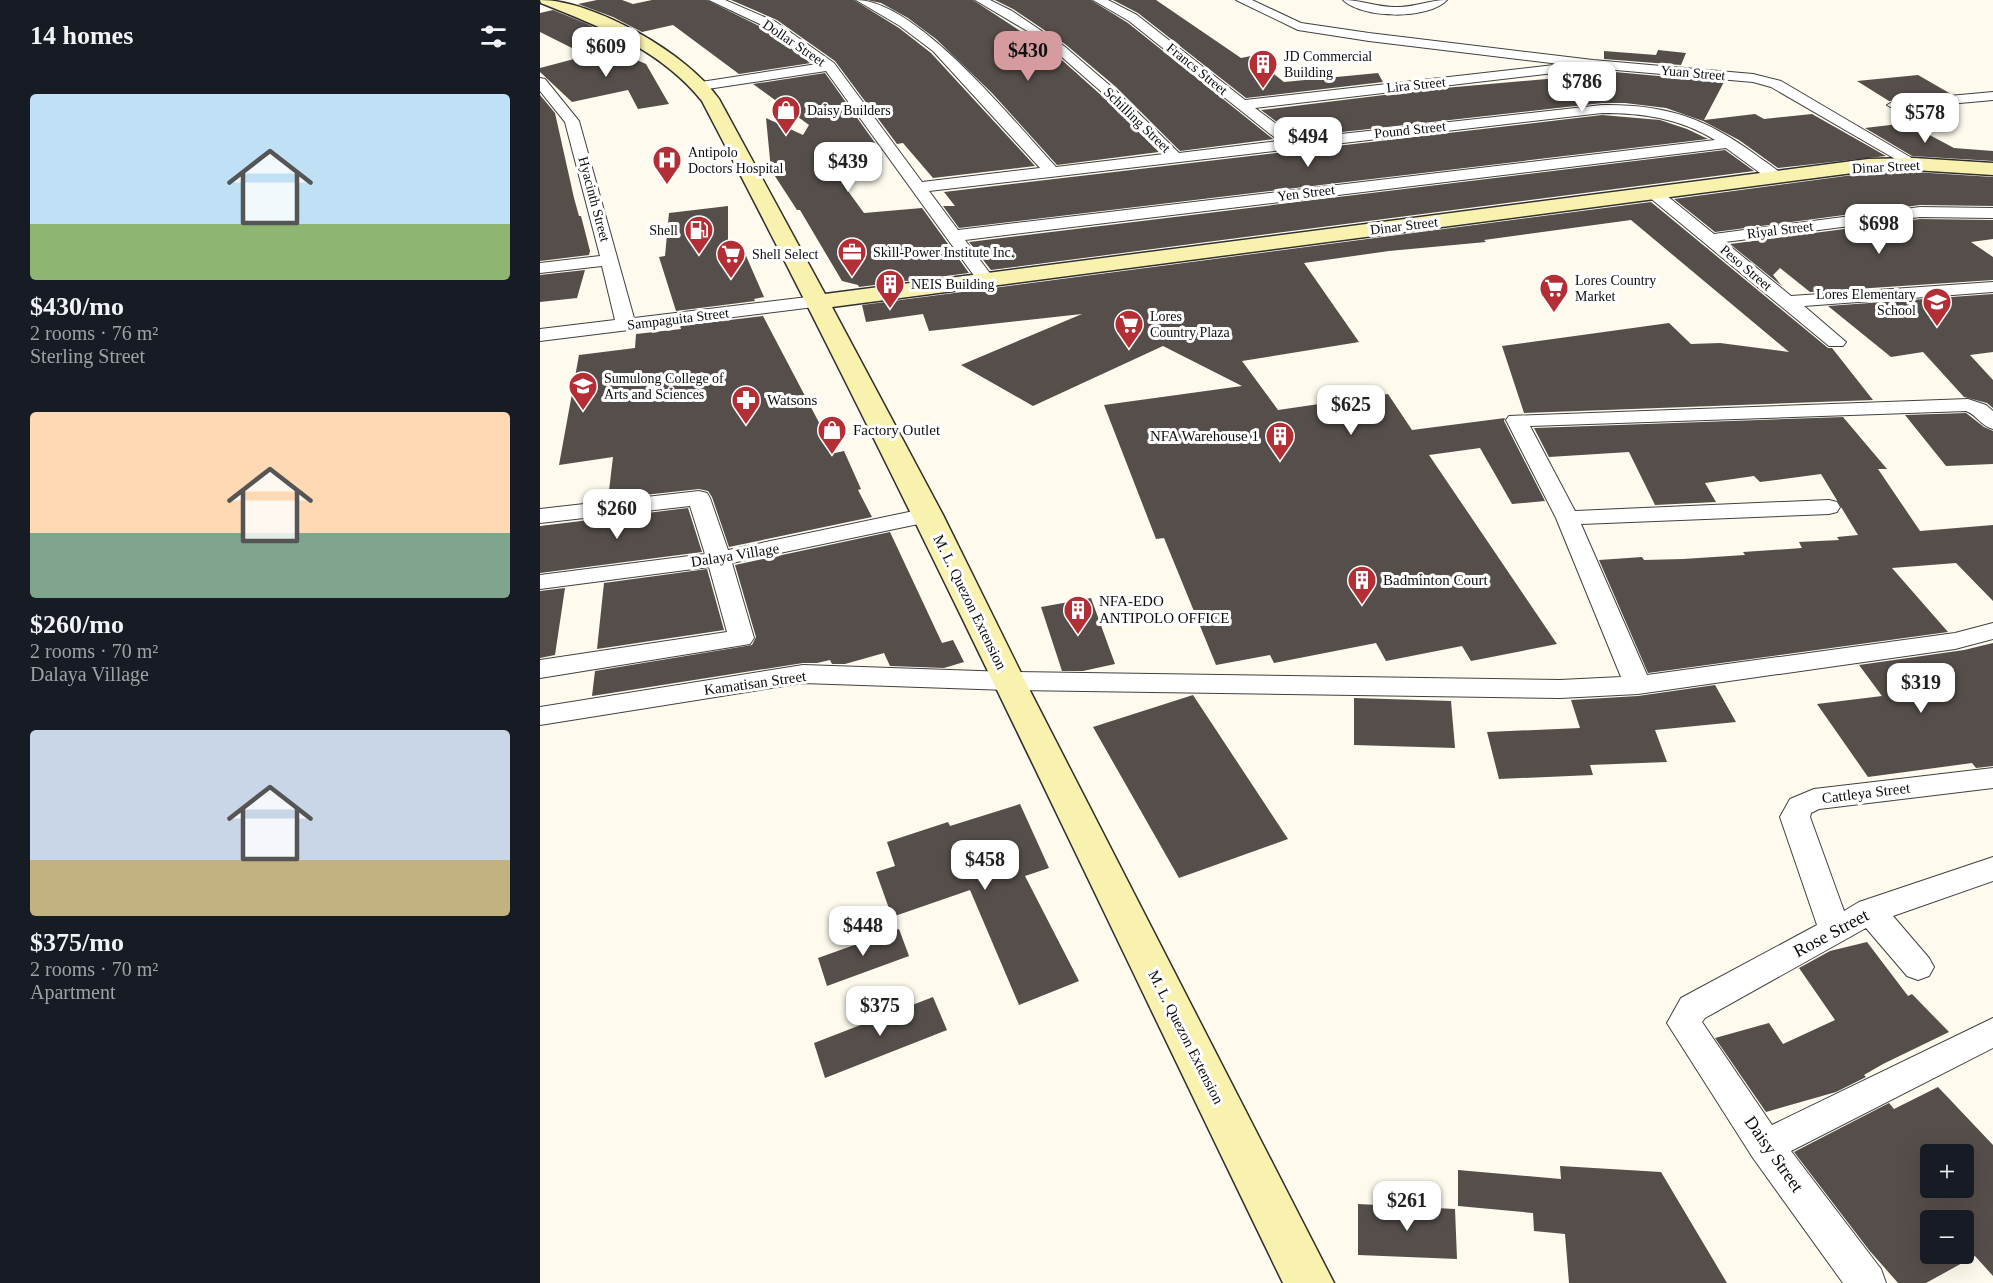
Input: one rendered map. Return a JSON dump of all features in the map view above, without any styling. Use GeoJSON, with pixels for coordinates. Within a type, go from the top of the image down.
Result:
{"type":"FeatureCollection","features":[{"type":"Feature","properties":{"kind":"main road","name":"M. L. Quezon Extension"},"geometry":{"type":"LineString","coordinates":[[546,0],[643,40],[701,86],[710,99],[928,515],[1008,681],[1309,1283]]}},
{"type":"Feature","properties":{"kind":"main road","name":"Dinar Street"},"geometry":{"type":"LineString","coordinates":[[816,302],[1868,165],[1914,164],[1993,169]]}},
{"type":"Feature","properties":{"kind":"street","name":"Dollar Street"},"geometry":{"type":"LineString","coordinates":[[715,0],[772,25],[829,66],[986,280]]}},
{"type":"Feature","properties":{"kind":"street"},"geometry":{"type":"LineString","coordinates":[[862,0],[904,23],[938,48],[1052,172]]}},
{"type":"Feature","properties":{"kind":"street","name":"Schilling Street"},"geometry":{"type":"LineString","coordinates":[[981,0],[1037,32],[1124,104],[1175,157]]}},
{"type":"Feature","properties":{"kind":"street","name":"Francs Street"},"geometry":{"type":"LineString","coordinates":[[1099,0],[1133,18],[1292,144]]}},
{"type":"Feature","properties":{"kind":"street","name":"Yuan Street"},"geometry":{"type":"LineString","coordinates":[[1242,0],[1298,26],[1593,64],[1753,78],[1776,84],[1914,164]]}},
{"type":"Feature","properties":{"kind":"street"},"geometry":{"type":"LineString","coordinates":[[1354,1],[1404,10],[1420,10],[1441,0]]}},
{"type":"Feature","properties":{"kind":"street","name":"Lira Street"},"geometry":{"type":"LineString","coordinates":[[1240,105],[1593,64]]}},
{"type":"Feature","properties":{"kind":"street"},"geometry":{"type":"LineString","coordinates":[[701,86],[829,66]]}},
{"type":"Feature","properties":{"kind":"street","name":"Hyacinth Street"},"geometry":{"type":"LineString","coordinates":[[540,82],[572,121],[626,325]]}},
{"type":"Feature","properties":{"kind":"street"},"geometry":{"type":"LineString","coordinates":[[1894,105],[1993,96]]}},
{"type":"Feature","properties":{"kind":"street","name":"Pound Street"},"geometry":{"type":"LineString","coordinates":[[919,187],[1625,108],[1660,113],[1702,126],[1777,178]]}},
{"type":"Feature","properties":{"kind":"street","name":"Yen Street"},"geometry":{"type":"LineString","coordinates":[[954,236],[1728,143]]}},
{"type":"Feature","properties":{"kind":"street","name":"Peso Street"},"geometry":{"type":"LineString","coordinates":[[1655,194],[1836,342]]}},
{"type":"Feature","properties":{"kind":"street","name":"Riyal Street"},"geometry":{"type":"LineString","coordinates":[[1711,239],[1920,212],[1993,213]]}},
{"type":"Feature","properties":{"kind":"street"},"geometry":{"type":"LineString","coordinates":[[540,268],[610,260]]}},
{"type":"Feature","properties":{"kind":"street"},"geometry":{"type":"LineString","coordinates":[[1787,302],[1993,287]]}},
{"type":"Feature","properties":{"kind":"street","name":"Sampaguita Street"},"geometry":{"type":"LineString","coordinates":[[540,335],[816,302]]}},
{"type":"Feature","properties":{"kind":"street"},"geometry":{"type":"LineString","coordinates":[[1638,685],[1567,518],[1516,420],[1968,405],[1975,407],[1993,423]]}},
{"type":"Feature","properties":{"kind":"street"},"geometry":{"type":"LineString","coordinates":[[540,516],[699,498],[741,638],[540,669]]}},
{"type":"Feature","properties":{"kind":"street"},"geometry":{"type":"LineString","coordinates":[[1567,518],[1829,507]]}},
{"type":"Feature","properties":{"kind":"street","name":"Dalaya Village"},"geometry":{"type":"LineString","coordinates":[[540,582],[719,559],[928,515]]}},
{"type":"Feature","properties":{"kind":"street","name":"Kamatisan Street"},"geometry":{"type":"LineString","coordinates":[[540,717],[803,674],[1008,681],[1560,689],[1638,685],[1954,641],[1993,631]]}},
{"type":"Feature","properties":{"kind":"street","name":"Cattleya Street"},"geometry":{"type":"LineString","coordinates":[[1835,930],[1795,818],[1800,806],[1814,798],[1993,778]]}},
{"type":"Feature","properties":{"kind":"street","name":"Rose Street"},"geometry":{"type":"LineString","coordinates":[[1684,1023],[1693,1008],[1870,911],[1993,869]]}},
{"type":"Feature","properties":{"kind":"street"},"geometry":{"type":"LineString","coordinates":[[1870,911],[1918,967]]}},
{"type":"Feature","properties":{"kind":"street","name":"Daisy Street"},"geometry":{"type":"LineString","coordinates":[[1684,1023],[1766,1146],[1868,1283]]}},
{"type":"Feature","properties":{"kind":"street"},"geometry":{"type":"LineString","coordinates":[[1766,1146],[1993,1032]]}},
{"type":"Feature","properties":{"kind":"building"},"geometry":{"type":"Polygon","coordinates":[[[597,0],[622,0],[633,4],[652,0],[707,0],[767,30],[811,63],[739,74],[673,25],[642,32],[613,17],[578,4],[597,0]]]}},
{"type":"Feature","properties":{"kind":"building"},"geometry":{"type":"Polygon","coordinates":[[[731,0],[854,0],[899,28],[931,53],[1035,166],[933,178],[903,143],[897,144],[835,61],[777,20],[731,0]]]}},
{"type":"Feature","properties":{"kind":"building"},"geometry":{"type":"Polygon","coordinates":[[[867,0],[973,0],[1054,53],[1159,152],[1057,165],[992,93],[936,39],[908,18],[881,3],[867,0]]]}},
{"type":"Feature","properties":{"kind":"building"},"geometry":{"type":"Polygon","coordinates":[[[995,0],[1091,0],[1128,23],[1273,139],[1180,151],[1116,87],[1065,44],[1013,9],[995,0]]]}},
{"type":"Feature","properties":{"kind":"building"},"geometry":{"type":"Polygon","coordinates":[[[1113,0],[1156,0],[1241,58],[1251,56],[1284,82],[1378,73],[1383,82],[1246,98],[1138,13],[1113,0]]]}},
{"type":"Feature","properties":{"kind":"building"},"geometry":{"type":"Polygon","coordinates":[[[553,10],[616,38],[572,48],[540,32],[540,13],[553,10]]]}},
{"type":"Feature","properties":{"kind":"building"},"geometry":{"type":"Polygon","coordinates":[[[612,49],[646,64],[669,104],[638,109],[628,90],[572,102],[540,72],[540,68],[612,49]]]}},
{"type":"Feature","properties":{"kind":"building"},"geometry":{"type":"Polygon","coordinates":[[[1658,50],[1686,53],[1681,65],[1604,59],[1604,51],[1656,55],[1658,50]]]}},
{"type":"Feature","properties":{"kind":"building"},"geometry":{"type":"Polygon","coordinates":[[[1604,71],[1724,82],[1704,120],[1755,114],[1764,119],[1812,114],[1886,156],[1778,168],[1739,140],[1703,121],[1666,108],[1625,103],[1602,103],[1297,137],[1261,110],[1433,89],[1604,74],[1604,71]]]}},
{"type":"Feature","properties":{"kind":"building"},"geometry":{"type":"Polygon","coordinates":[[[825,73],[878,147],[821,154],[864,213],[922,208],[969,273],[859,287],[842,281],[800,210],[797,210],[771,170],[766,118],[803,135],[809,125],[753,84],[825,73]]]}},
{"type":"Feature","properties":{"kind":"building"},"geometry":{"type":"Polygon","coordinates":[[[1918,75],[1951,94],[1889,101],[1857,81],[1918,75]]]}},
{"type":"Feature","properties":{"kind":"building"},"geometry":{"type":"Polygon","coordinates":[[[540,95],[555,113],[574,198],[590,251],[589,255],[540,261],[540,95]]]}},
{"type":"Feature","properties":{"kind":"building"},"geometry":{"type":"Polygon","coordinates":[[[1602,115],[1660,120],[1708,139],[959,228],[943,206],[955,206],[944,192],[1602,115]]]}},
{"type":"Feature","properties":{"kind":"building"},"geometry":{"type":"Polygon","coordinates":[[[1907,123],[1954,148],[1993,151],[1993,161],[1912,156],[1865,128],[1907,123]]]}},
{"type":"Feature","properties":{"kind":"building"},"geometry":{"type":"Polygon","coordinates":[[[1725,150],[1754,171],[991,270],[969,242],[1725,150]]]}},
{"type":"Feature","properties":{"kind":"building"},"geometry":{"type":"Polygon","coordinates":[[[1914,172],[1993,177],[1993,206],[1920,205],[1715,232],[1674,199],[1868,173],[1914,172]]]}},
{"type":"Feature","properties":{"kind":"building"},"geometry":{"type":"Polygon","coordinates":[[[1651,202],[1828,348],[1832,348],[1873,400],[1524,413],[1502,346],[1669,323],[1691,344],[1720,343],[1789,352],[1631,220],[1484,240],[1486,242],[1389,251],[1304,263],[1359,342],[1242,361],[1278,410],[1388,394],[1412,430],[1505,418],[1504,421],[1545,501],[1512,504],[1480,448],[1429,455],[1557,644],[1471,661],[1462,646],[1386,661],[1376,643],[1274,663],[1270,655],[1216,665],[1164,538],[1156,539],[1104,405],[1242,386],[1163,346],[1033,406],[961,365],[1082,314],[929,331],[923,314],[866,322],[862,305],[1651,202]]]}},
{"type":"Feature","properties":{"kind":"building"},"geometry":{"type":"Polygon","coordinates":[[[728,206],[728,245],[740,242],[764,297],[754,299],[755,301],[676,311],[659,257],[665,256],[669,213],[728,206]]]}},
{"type":"Feature","properties":{"kind":"building"},"geometry":{"type":"Polygon","coordinates":[[[1920,219],[1993,220],[1993,239],[1971,242],[1993,257],[1993,280],[1810,292],[1780,268],[1773,275],[1782,286],[1730,244],[1920,219]]]}},
{"type":"Feature","properties":{"kind":"building"},"geometry":{"type":"Polygon","coordinates":[[[585,270],[577,298],[540,302],[540,275],[585,270]]]}},
{"type":"Feature","properties":{"kind":"building","name":"Lores Elementary School"},"geometry":{"type":"Polygon","coordinates":[[[1993,294],[1993,352],[1970,355],[1993,380],[1993,408],[1987,403],[1964,397],[1923,352],[1891,357],[1828,306],[1993,294]]]}},
{"type":"Feature","properties":{"kind":"building"},"geometry":{"type":"Polygon","coordinates":[[[763,316],[835,453],[844,451],[861,489],[858,490],[872,517],[729,547],[708,491],[699,489],[608,499],[613,457],[559,465],[579,355],[635,348],[636,334],[763,316]]]}},
{"type":"Feature","properties":{"kind":"building"},"geometry":{"type":"Polygon","coordinates":[[[1966,413],[1993,431],[1993,464],[1946,466],[1905,415],[1966,413]]]}},
{"type":"Feature","properties":{"kind":"building"},"geometry":{"type":"Polygon","coordinates":[[[1843,417],[1887,469],[1878,469],[1920,531],[1993,525],[1993,601],[1956,563],[1892,568],[1948,632],[1648,673],[1599,560],[1642,557],[1644,560],[1683,559],[1745,555],[1743,552],[1802,548],[1799,542],[1839,540],[1837,537],[1858,535],[1821,474],[1760,482],[1754,476],[1705,483],[1716,502],[1655,505],[1629,452],[1549,457],[1534,428],[1843,417]]]}},
{"type":"Feature","properties":{"kind":"building"},"geometry":{"type":"Polygon","coordinates":[[[688,508],[702,552],[540,573],[540,526],[688,508]]]}},
{"type":"Feature","properties":{"kind":"building"},"geometry":{"type":"Polygon","coordinates":[[[890,532],[942,643],[953,640],[964,662],[944,668],[890,666],[884,653],[845,664],[832,664],[830,660],[803,663],[592,696],[595,671],[752,645],[756,637],[735,565],[890,532]]]}},
{"type":"Feature","properties":{"kind":"building"},"geometry":{"type":"Polygon","coordinates":[[[707,569],[724,630],[597,649],[604,583],[707,569]]]}},
{"type":"Feature","properties":{"kind":"building"},"geometry":{"type":"Polygon","coordinates":[[[565,588],[555,655],[540,658],[540,591],[565,588]]]}},
{"type":"Feature","properties":{"kind":"building","name":"NFA-EDO ANTIPOLO OFFICE"},"geometry":{"type":"Polygon","coordinates":[[[1091,598],[1115,664],[1083,671],[1062,671],[1041,607],[1091,598]]]}},
{"type":"Feature","properties":{"kind":"building"},"geometry":{"type":"Polygon","coordinates":[[[1993,643],[1993,766],[1976,768],[1972,763],[1868,777],[1817,704],[1882,696],[1859,665],[1964,650],[1993,643]]]}},
{"type":"Feature","properties":{"kind":"building"},"geometry":{"type":"Polygon","coordinates":[[[1715,685],[1736,722],[1655,730],[1667,762],[1590,765],[1593,775],[1499,779],[1487,732],[1580,728],[1571,700],[1638,696],[1715,685]]]}},
{"type":"Feature","properties":{"kind":"building"},"geometry":{"type":"Polygon","coordinates":[[[1193,695],[1288,839],[1179,878],[1093,727],[1193,695]]]}},
{"type":"Feature","properties":{"kind":"building"},"geometry":{"type":"Polygon","coordinates":[[[1354,698],[1451,701],[1455,748],[1354,745],[1354,698]]]}},
{"type":"Feature","properties":{"kind":"building"},"geometry":{"type":"Polygon","coordinates":[[[1020,804],[1049,868],[1025,876],[1079,981],[1019,1005],[970,890],[892,917],[876,872],[895,866],[887,842],[948,822],[950,826],[1020,804]]]}},
{"type":"Feature","properties":{"kind":"building"},"geometry":{"type":"Polygon","coordinates":[[[899,929],[909,956],[827,986],[818,958],[899,929]]]}},
{"type":"Feature","properties":{"kind":"building"},"geometry":{"type":"Polygon","coordinates":[[[1867,942],[1908,996],[1912,994],[1949,1032],[1883,1064],[1864,1075],[1866,1077],[1836,1092],[1766,1112],[1715,1038],[1769,1023],[1783,1044],[1835,1020],[1799,968],[1830,951],[1867,942]]]}},
{"type":"Feature","properties":{"kind":"building"},"geometry":{"type":"Polygon","coordinates":[[[933,997],[947,1030],[825,1078],[814,1043],[933,997]]]}},
{"type":"Feature","properties":{"kind":"building"},"geometry":{"type":"Polygon","coordinates":[[[1938,1087],[1993,1145],[1993,1276],[1974,1257],[1974,1210],[1920,1210],[1920,1264],[1960,1264],[1926,1283],[1898,1283],[1869,1250],[1794,1152],[1889,1103],[1894,1109],[1938,1087]]]}},
{"type":"Feature","properties":{"kind":"building"},"geometry":{"type":"Polygon","coordinates":[[[1560,1166],[1661,1172],[1727,1283],[1569,1283],[1565,1234],[1534,1231],[1533,1213],[1458,1206],[1458,1170],[1561,1179],[1560,1166]]]}},
{"type":"Feature","properties":{"kind":"building"},"geometry":{"type":"Polygon","coordinates":[[[1358,1204],[1455,1209],[1457,1259],[1358,1255],[1358,1204]]]}},
{"type":"Feature","properties":{"kind":"place","name":"JD Commercial Building"},"geometry":{"type":"Point","coordinates":[1263,90]}},
{"type":"Feature","properties":{"kind":"place","name":"Daisy Builders"},"geometry":{"type":"Point","coordinates":[786,136]}},
{"type":"Feature","properties":{"kind":"place","name":"Antipolo Doctors Hospital"},"geometry":{"type":"Point","coordinates":[667,186]}},
{"type":"Feature","properties":{"kind":"place","name":"Shell"},"geometry":{"type":"Point","coordinates":[699,256]}},
{"type":"Feature","properties":{"kind":"place","name":"Skill-Power Institute Inc."},"geometry":{"type":"Point","coordinates":[852,278]}},
{"type":"Feature","properties":{"kind":"place","name":"Shell Select"},"geometry":{"type":"Point","coordinates":[731,280]}},
{"type":"Feature","properties":{"kind":"place","name":"NEIS Building"},"geometry":{"type":"Point","coordinates":[890,310]}},
{"type":"Feature","properties":{"kind":"place","name":"Lores Country Market"},"geometry":{"type":"Point","coordinates":[1554,314]}},
{"type":"Feature","properties":{"kind":"place","name":"Lores Elementary School"},"geometry":{"type":"Point","coordinates":[1937,328]}},
{"type":"Feature","properties":{"kind":"place","name":"Lores Country Plaza"},"geometry":{"type":"Point","coordinates":[1129,350]}},
{"type":"Feature","properties":{"kind":"place","name":"Sumulong College of Arts and Sciences"},"geometry":{"type":"Point","coordinates":[583,412]}},
{"type":"Feature","properties":{"kind":"place","name":"Watsons"},"geometry":{"type":"Point","coordinates":[746,426]}},
{"type":"Feature","properties":{"kind":"place","name":"Factory Outlet"},"geometry":{"type":"Point","coordinates":[832,456]}},
{"type":"Feature","properties":{"kind":"place","name":"NFA Warehouse 1"},"geometry":{"type":"Point","coordinates":[1280,462]}},
{"type":"Feature","properties":{"kind":"place","name":"Badminton Court"},"geometry":{"type":"Point","coordinates":[1362,606]}},
{"type":"Feature","properties":{"kind":"place","name":"NFA-EDO ANTIPOLO OFFICE"},"geometry":{"type":"Point","coordinates":[1078,636]}}]}
